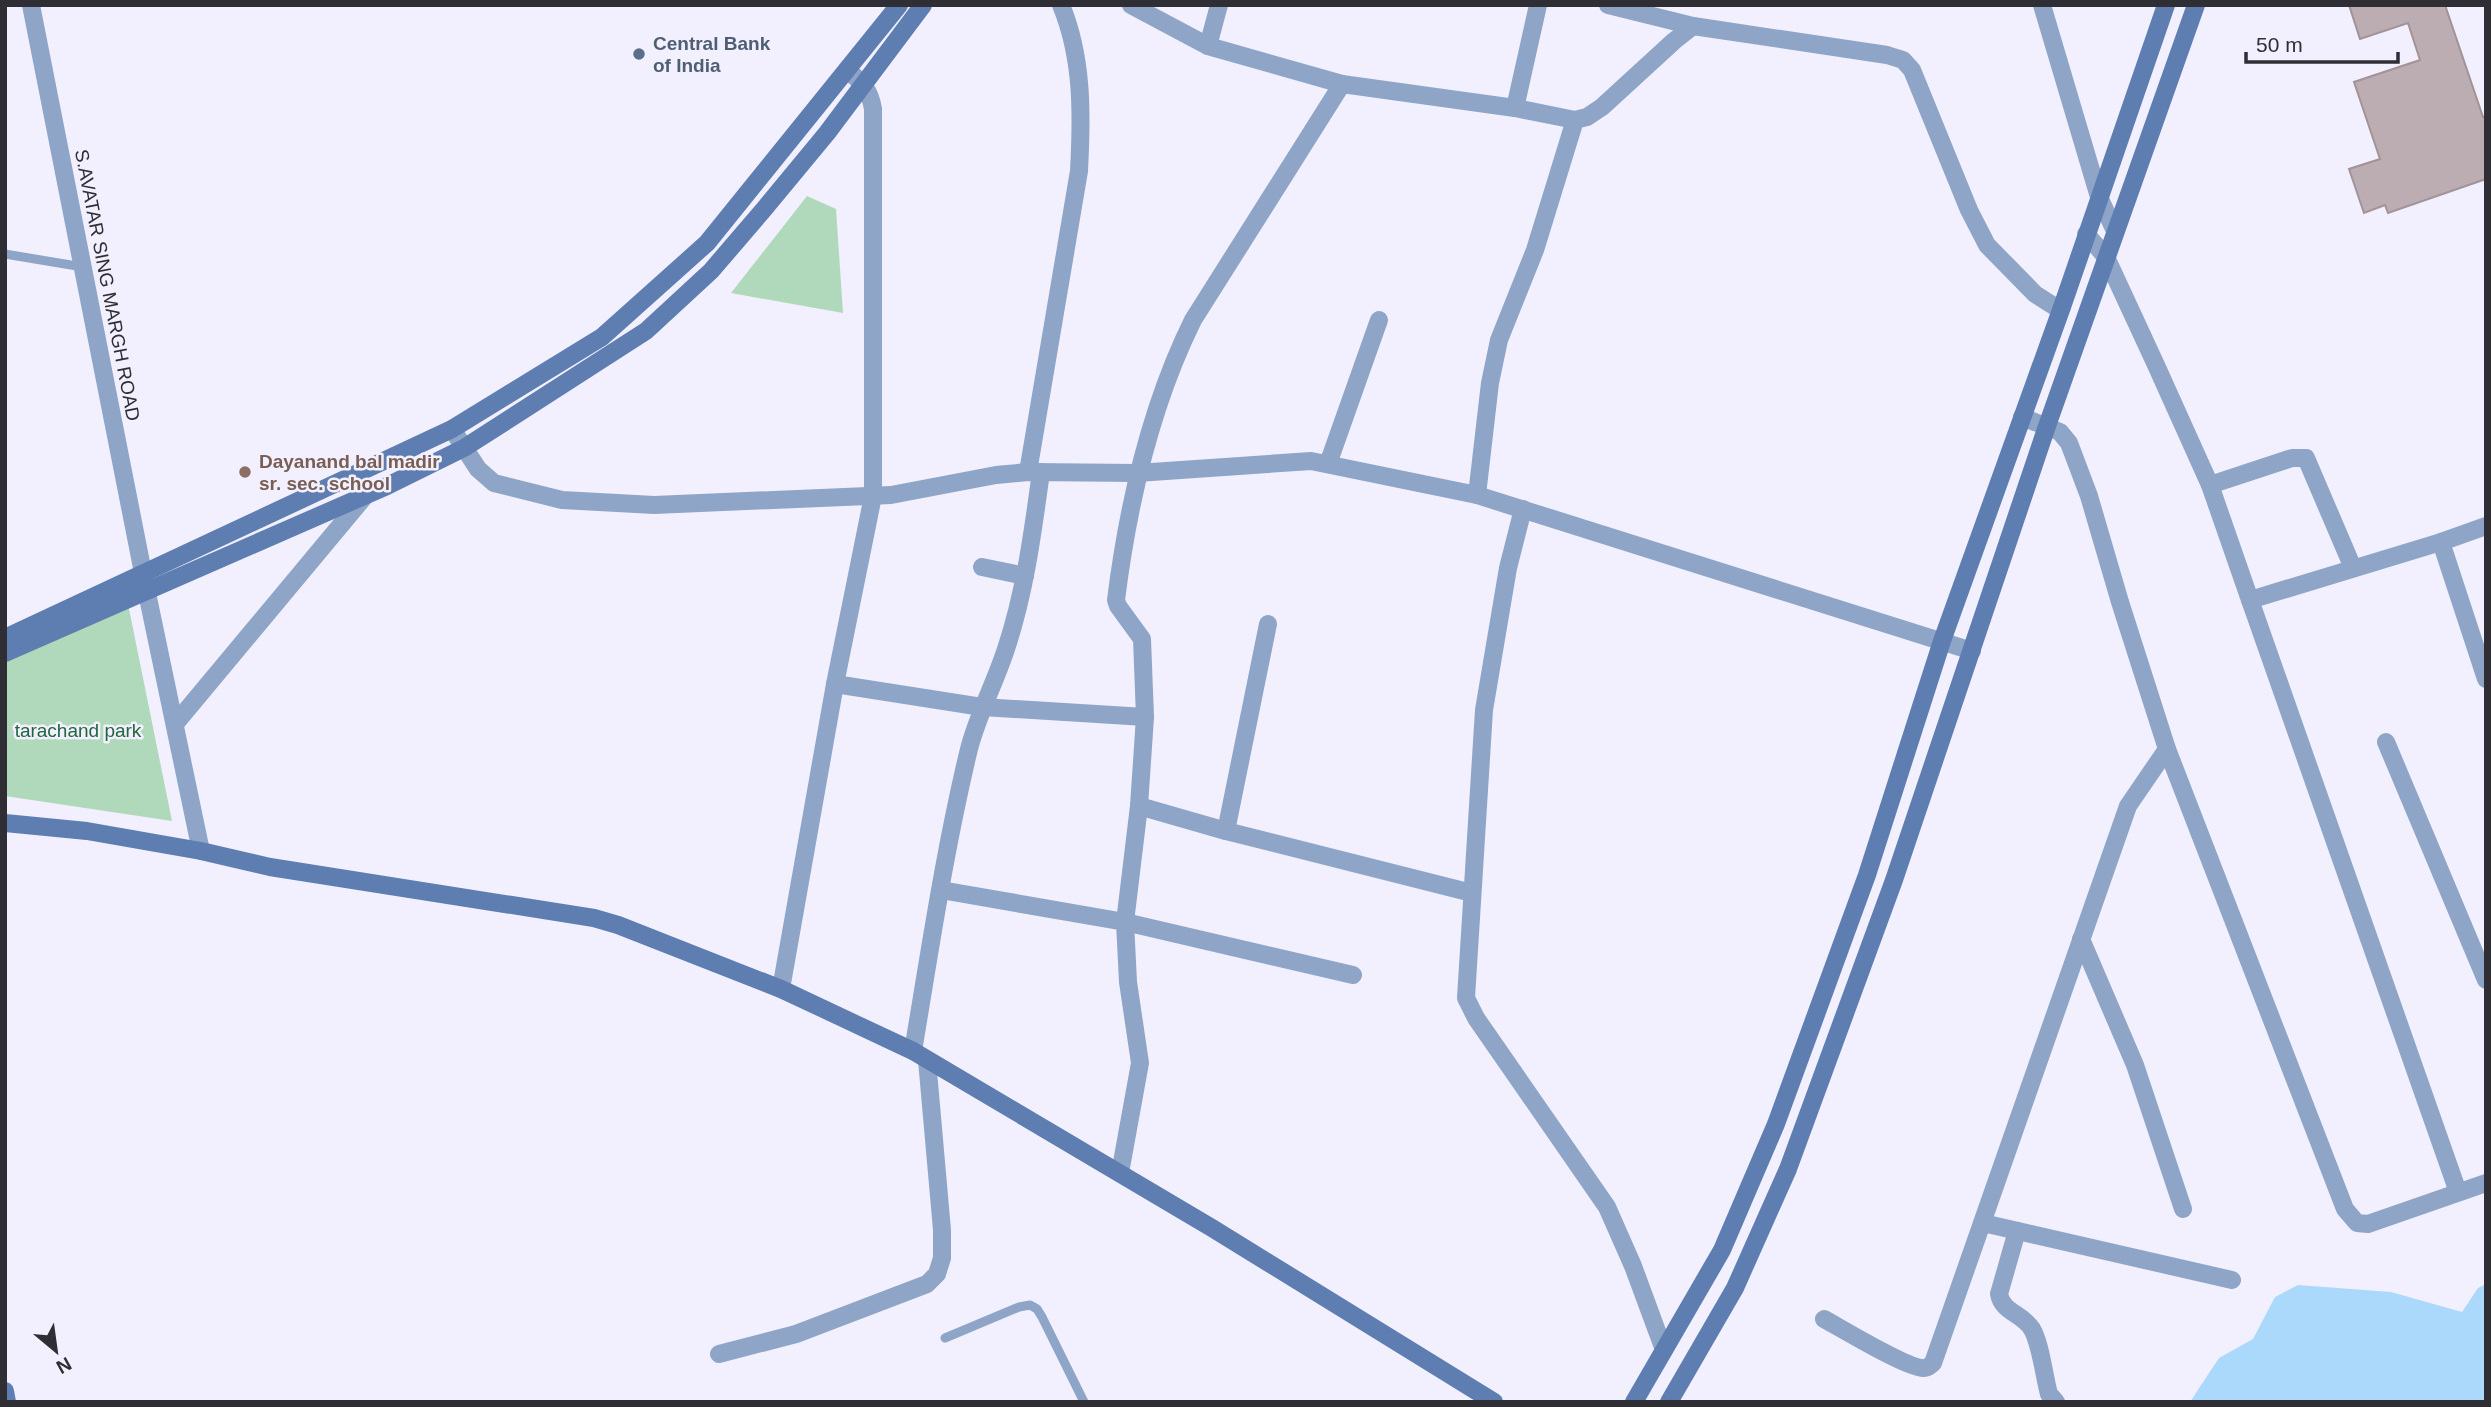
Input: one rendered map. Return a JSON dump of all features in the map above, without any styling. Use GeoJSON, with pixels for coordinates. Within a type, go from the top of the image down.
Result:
{"type":"FeatureCollection","features":[{"type":"Feature","properties":{"kind":"street","name":"S.AVATAR SING MARGH ROAD"},"geometry":{"type":"LineString","coordinates":[[32,5],[147,593],[201,852]]}},
{"type":"Feature","properties":{"kind":"street"},"geometry":{"type":"LineString","coordinates":[[5,638],[452,429],[602,337],[706,243],[899,5]]}},
{"type":"Feature","properties":{"kind":"street"},"geometry":{"type":"LineString","coordinates":[[5,653],[271,538],[464,448],[646,331],[687,295],[765,208],[923,5]]}},
{"type":"Feature","properties":{"kind":"street"},"geometry":{"type":"LineString","coordinates":[[719,1354],[796,1334],[927,1284],[937,1274],[942,1258],[942,1230],[920,1055],[941,890],[970,747],[982,707],[1006,650],[1025,576],[1035,472],[1079,171],[1081,135],[1077,66],[1071,34],[1061,5]]}},
{"type":"Feature","properties":{"kind":"street"},"geometry":{"type":"LineString","coordinates":[[1131,5],[1208,46],[1342,84],[1515,108],[1575,120],[1587,117],[1602,107],[1693,26]]}},
{"type":"Feature","properties":{"kind":"street"},"geometry":{"type":"LineString","coordinates":[[1208,46],[1219,5]]}},
{"type":"Feature","properties":{"kind":"street"},"geometry":{"type":"LineString","coordinates":[[1515,108],[1538,5]]}},
{"type":"Feature","properties":{"kind":"street"},"geometry":{"type":"LineString","coordinates":[[1608,5],[1693,26],[1887,55],[1903,60],[1912,70],[1969,210],[1987,245],[2035,295],[2060,310]]}},
{"type":"Feature","properties":{"kind":"street"},"geometry":{"type":"LineString","coordinates":[[2042,5],[2099,197],[2115,231]]}},
{"type":"Feature","properties":{"kind":"street"},"geometry":{"type":"LineString","coordinates":[[1634,1402],[1721,1250],[1776,1124],[1867,875],[1942,641],[2166,5]]}},
{"type":"Feature","properties":{"kind":"street"},"geometry":{"type":"LineString","coordinates":[[1669,1402],[1735,1288],[1788,1170],[1894,880],[2047,426],[2196,5]]}},
{"type":"Feature","properties":{"kind":"street"},"geometry":{"type":"LineString","coordinates":[[781,989],[835,684],[873,496],[873,109],[864,84],[847,70]]}},
{"type":"Feature","properties":{"kind":"street"},"geometry":{"type":"LineString","coordinates":[[1120,1174],[1140,1063],[1128,982],[1125,922],[1139,806],[1145,717],[1142,639],[1116,600],[1137,473],[1175,357],[1193,320],[1342,84]]}},
{"type":"Feature","properties":{"kind":"street"},"geometry":{"type":"LineString","coordinates":[[1477,495],[1490,383],[1499,340],[1535,250],[1575,120]]}},
{"type":"Feature","properties":{"kind":"street"},"geometry":{"type":"LineString","coordinates":[[2085,234],[2106,257],[2210,485],[2458,1192]]}},
{"type":"Feature","properties":{"kind":"street"},"geometry":{"type":"LineString","coordinates":[[1328,464],[1380,320]]}},
{"type":"Feature","properties":{"kind":"street"},"geometry":{"type":"LineString","coordinates":[[2022,417],[2060,432],[2069,443],[2089,496],[2168,749],[2345,1209],[2357,1223],[2368,1224],[2486,1182]]}},
{"type":"Feature","properties":{"kind":"street"},"geometry":{"type":"LineString","coordinates":[[452,429],[478,469],[494,483],[562,500],[654,505],[891,495],[996,475],[1035,472],[1137,473],[1300,461],[1328,464],[1477,495],[1972,651]]}},
{"type":"Feature","properties":{"kind":"street"},"geometry":{"type":"LineString","coordinates":[[2210,485],[2292,458],[2306,458],[2353,568]]}},
{"type":"Feature","properties":{"kind":"street"},"geometry":{"type":"LineString","coordinates":[[175,724],[365,496]]}},
{"type":"Feature","properties":{"kind":"street"},"geometry":{"type":"LineString","coordinates":[[1522,509],[1508,568],[1484,710],[1465,990],[1468,1004],[1607,1207],[1633,1266],[1664,1350]]}},
{"type":"Feature","properties":{"kind":"street"},"geometry":{"type":"LineString","coordinates":[[260,518],[271,538]]}},
{"type":"Feature","properties":{"kind":"street"},"geometry":{"type":"LineString","coordinates":[[2250,600],[2486,526]]}},
{"type":"Feature","properties":{"kind":"street"},"geometry":{"type":"LineString","coordinates":[[2441,542],[2486,679]]}},
{"type":"Feature","properties":{"kind":"street"},"geometry":{"type":"LineString","coordinates":[[982,567],[1025,576]]}},
{"type":"Feature","properties":{"kind":"street"},"geometry":{"type":"LineString","coordinates":[[1226,831],[1268,624]]}},
{"type":"Feature","properties":{"kind":"street"},"geometry":{"type":"LineString","coordinates":[[835,684],[982,707],[1145,717]]}},
{"type":"Feature","properties":{"kind":"street"},"geometry":{"type":"LineString","coordinates":[[2386,742],[2486,981]]}},
{"type":"Feature","properties":{"kind":"street"},"geometry":{"type":"LineString","coordinates":[[1824,1319],[1884,1352],[1922,1369],[1933,1363],[2128,806],[2168,749]]}},
{"type":"Feature","properties":{"kind":"street"},"geometry":{"type":"LineString","coordinates":[[1139,806],[1226,831],[1472,893]]}},
{"type":"Feature","properties":{"kind":"street"},"geometry":{"type":"LineString","coordinates":[[5,823],[87,831],[270,867],[594,918],[618,925],[781,989],[920,1055],[1494,1402]]}},
{"type":"Feature","properties":{"kind":"street"},"geometry":{"type":"LineString","coordinates":[[941,890],[1125,922],[1353,975]]}},
{"type":"Feature","properties":{"kind":"street"},"geometry":{"type":"LineString","coordinates":[[2081,939],[2135,1065],[2183,1209]]}},
{"type":"Feature","properties":{"kind":"street"},"geometry":{"type":"LineString","coordinates":[[1983,1223],[2232,1280]]}},
{"type":"Feature","properties":{"kind":"street"},"geometry":{"type":"LineString","coordinates":[[2017,1231],[1999,1294],[2000,1301],[2034,1332],[2049,1394],[2056,1402]]}},
{"type":"Feature","properties":{"kind":"street"},"geometry":{"type":"LineString","coordinates":[[5,1391],[8,1402]]}},
{"type":"Feature","properties":{"kind":"lane"},"geometry":{"type":"LineString","coordinates":[[5,254],[83,267]]}},
{"type":"Feature","properties":{"kind":"lane"},"geometry":{"type":"LineString","coordinates":[[945,1338],[1019,1307],[1030,1305],[1037,1309],[1042,1317],[1084,1402]]}},
{"type":"Feature","properties":{"kind":"green space"},"geometry":{"type":"Polygon","coordinates":[[[807,196],[836,209],[843,313],[731,293],[807,196]]]}},
{"type":"Feature","properties":{"kind":"green space","name":"tarachand park"},"geometry":{"type":"Polygon","coordinates":[[[128,604],[172,821],[5,796],[5,653],[128,604]]]}},
{"type":"Feature","properties":{"kind":"water"},"geometry":{"type":"Polygon","coordinates":[[[2486,1284],[2486,1402],[2190,1402],[2219,1358],[2253,1339],[2275,1297],[2298,1285],[2391,1292],[2462,1312],[2478,1288],[2486,1284]]]}},
{"type":"Feature","properties":{"kind":"building"},"geometry":{"type":"Polygon","coordinates":[[[2349,5],[2445,5],[2483,117],[2486,116],[2486,179],[2388,213],[2385,205],[2364,213],[2349,169],[2380,159],[2354,82],[2420,60],[2408,23],[2360,39],[2349,5]]]}},
{"type":"Feature","properties":{"kind":"place","name":"Central Bank of India"},"geometry":{"type":"Point","coordinates":[639,54]}},
{"type":"Feature","properties":{"kind":"place","name":"Dayanand bal madir sr. sec. school"},"geometry":{"type":"Point","coordinates":[245,472]}}]}
